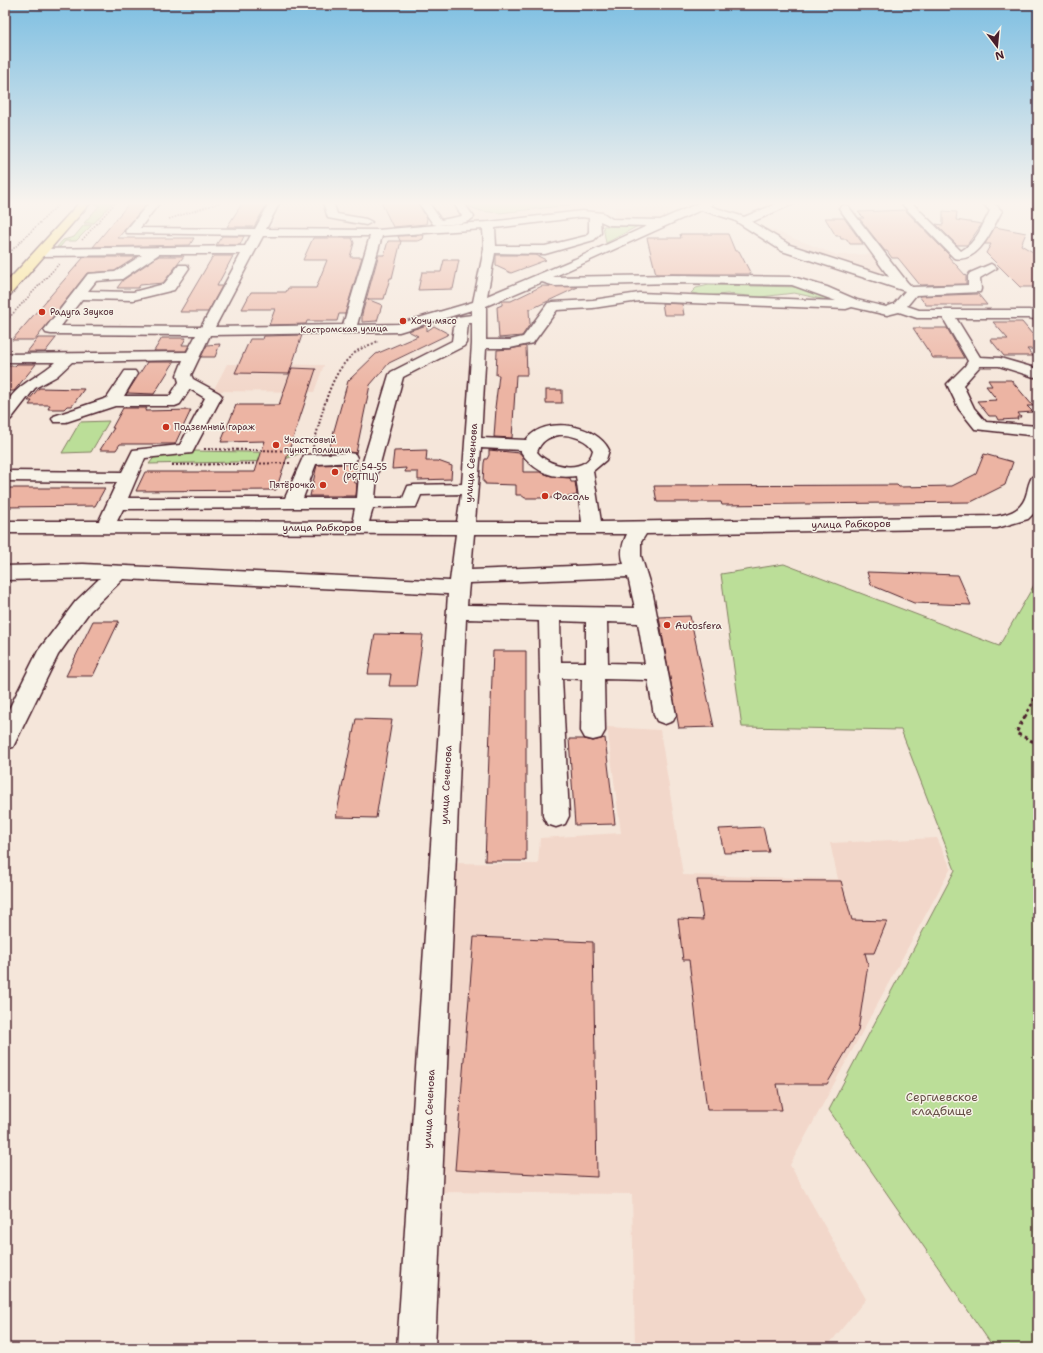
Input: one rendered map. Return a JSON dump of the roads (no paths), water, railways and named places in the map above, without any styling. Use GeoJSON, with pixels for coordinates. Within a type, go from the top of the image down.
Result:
{"type":"FeatureCollection","features":[{"type":"Feature","properties":{"kind":"main road"},"geometry":{"type":"LineString","coordinates":[[5,292],[30,265]]}},
{"type":"Feature","properties":{"kind":"street"},"geometry":{"type":"LineString","coordinates":[[78,295],[92,277],[118,276],[135,265]]}},
{"type":"Feature","properties":{"kind":"street"},"geometry":{"type":"LineString","coordinates":[[60,419],[113,401],[175,401],[186,382],[184,375],[192,356],[240,265]]}},
{"type":"Feature","properties":{"kind":"street"},"geometry":{"type":"LineString","coordinates":[[349,329],[368,265]]}},
{"type":"Feature","properties":{"kind":"street","name":"улица Сеченова"},"geometry":{"type":"LineString","coordinates":[[416,1348],[457,592],[470,489],[479,344],[479,311],[487,265]]}},
{"type":"Feature","properties":{"kind":"street"},"geometry":{"type":"LineString","coordinates":[[360,526],[366,504],[368,475],[396,376],[459,343],[462,320],[542,278],[570,265]]}},
{"type":"Feature","properties":{"kind":"street"},"geometry":{"type":"LineString","coordinates":[[838,265],[907,288],[975,290],[974,276],[991,268],[984,265]]}},
{"type":"Feature","properties":{"kind":"street"},"geometry":{"type":"LineString","coordinates":[[889,265],[907,288]]}},
{"type":"Feature","properties":{"kind":"street"},"geometry":{"type":"LineString","coordinates":[[78,295],[133,296],[169,287],[183,268]]}},
{"type":"Feature","properties":{"kind":"street"},"geometry":{"type":"LineString","coordinates":[[542,278],[555,282],[673,279],[793,281],[822,290],[853,303],[887,311],[899,307],[917,314],[1029,314],[1038,316]]}},
{"type":"Feature","properties":{"kind":"street"},"geometry":{"type":"LineString","coordinates":[[899,307],[907,288]]}},
{"type":"Feature","properties":{"kind":"street","name":"Костромская улица"},"geometry":{"type":"LineString","coordinates":[[78,295],[51,330],[206,331],[399,328],[479,311]]}},
{"type":"Feature","properties":{"kind":"street"},"geometry":{"type":"LineString","coordinates":[[479,344],[510,344],[528,340],[553,306],[592,304],[617,299],[639,297],[848,305],[853,303]]}},
{"type":"Feature","properties":{"kind":"street"},"geometry":{"type":"LineString","coordinates":[[946,314],[975,361]]}},
{"type":"Feature","properties":{"kind":"street"},"geometry":{"type":"LineString","coordinates":[[5,358],[192,356]]}},
{"type":"Feature","properties":{"kind":"street"},"geometry":{"type":"LineString","coordinates":[[8,411],[30,385],[52,373],[68,357]]}},
{"type":"Feature","properties":{"kind":"street"},"geometry":{"type":"LineString","coordinates":[[975,361],[1000,362],[1037,375]]}},
{"type":"Feature","properties":{"kind":"street"},"geometry":{"type":"LineString","coordinates":[[975,361],[972,368],[955,384],[967,409],[981,426],[1038,431]]}},
{"type":"Feature","properties":{"kind":"street"},"geometry":{"type":"LineString","coordinates":[[113,401],[130,374]]}},
{"type":"Feature","properties":{"kind":"street"},"geometry":{"type":"LineString","coordinates":[[106,526],[139,454],[186,449],[214,396],[186,382]]}},
{"type":"Feature","properties":{"kind":"street"},"geometry":{"type":"LineString","coordinates":[[565,430],[587,435],[598,443],[601,450],[599,457],[594,464],[584,468],[572,471],[548,468],[532,459],[529,452],[530,445],[541,435],[553,431],[565,430]]}},
{"type":"Feature","properties":{"kind":"street"},"geometry":{"type":"LineString","coordinates":[[473,443],[530,445]]}},
{"type":"Feature","properties":{"kind":"street"},"geometry":{"type":"LineString","coordinates":[[292,503],[310,457],[350,458]]}},
{"type":"Feature","properties":{"kind":"street"},"geometry":{"type":"LineString","coordinates":[[584,468],[592,527]]}},
{"type":"Feature","properties":{"kind":"street"},"geometry":{"type":"LineString","coordinates":[[5,476],[128,477]]}},
{"type":"Feature","properties":{"kind":"street","name":"улица Рабкоров"},"geometry":{"type":"LineString","coordinates":[[5,527],[360,526],[466,528],[640,528],[996,522],[1023,516],[1034,502],[1038,481]]}},
{"type":"Feature","properties":{"kind":"street"},"geometry":{"type":"LineString","coordinates":[[115,504],[410,503],[414,490],[470,489]]}},
{"type":"Feature","properties":{"kind":"street"},"geometry":{"type":"LineString","coordinates":[[640,528],[632,542],[631,556],[643,595],[665,715]]}},
{"type":"Feature","properties":{"kind":"street"},"geometry":{"type":"LineString","coordinates":[[457,592],[635,570]]}},
{"type":"Feature","properties":{"kind":"street"},"geometry":{"type":"LineString","coordinates":[[5,573],[83,571],[457,592],[549,614],[647,616]]}},
{"type":"Feature","properties":{"kind":"street"},"geometry":{"type":"LineString","coordinates":[[5,740],[12,709],[49,651],[83,606],[118,573]]}},
{"type":"Feature","properties":{"kind":"street"},"geometry":{"type":"LineString","coordinates":[[549,614],[556,816]]}},
{"type":"Feature","properties":{"kind":"street"},"geometry":{"type":"LineString","coordinates":[[594,731],[592,683],[598,659],[596,615]]}},
{"type":"Feature","properties":{"kind":"street"},"geometry":{"type":"LineString","coordinates":[[551,670],[657,672]]}},
{"type":"Feature","properties":{"kind":"place","name":"Радуга Звуков"},"geometry":{"type":"Point","coordinates":[42,312]}},
{"type":"Feature","properties":{"kind":"place","name":"Хочу мясо"},"geometry":{"type":"Point","coordinates":[403,321]}},
{"type":"Feature","properties":{"kind":"place","name":"Подземный гараж"},"geometry":{"type":"Point","coordinates":[166,427]}},
{"type":"Feature","properties":{"kind":"place","name":"Участковый пункт полиции"},"geometry":{"type":"Point","coordinates":[276,445]}},
{"type":"Feature","properties":{"kind":"place","name":"ГТС 54-55 (РРТПЦ)"},"geometry":{"type":"Point","coordinates":[335,472]}},
{"type":"Feature","properties":{"kind":"place","name":"Пятёрочка"},"geometry":{"type":"Point","coordinates":[323,485]}},
{"type":"Feature","properties":{"kind":"place","name":"Фасоль"},"geometry":{"type":"Point","coordinates":[545,496]}},
{"type":"Feature","properties":{"kind":"place","name":"Autosfera"},"geometry":{"type":"Point","coordinates":[667,625]}},
{"type":"Feature","properties":{"kind":"park label","name":"Сергиевское кладбище"},"geometry":{"type":"Point","coordinates":[942,1104]}}]}
